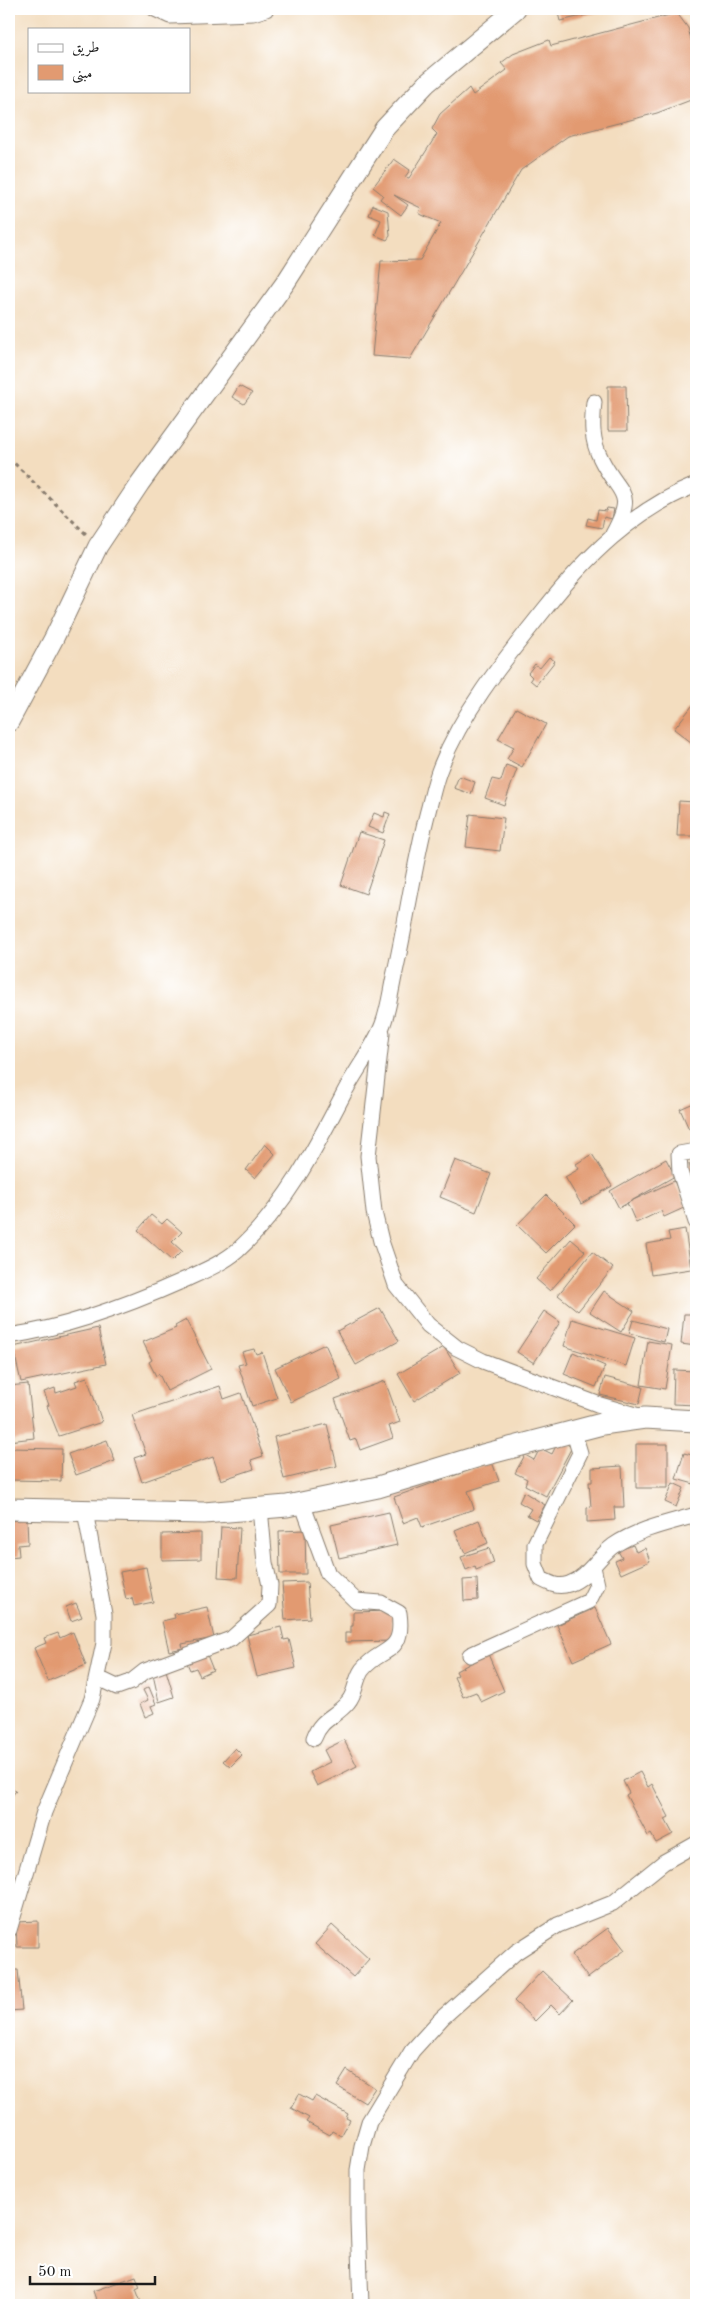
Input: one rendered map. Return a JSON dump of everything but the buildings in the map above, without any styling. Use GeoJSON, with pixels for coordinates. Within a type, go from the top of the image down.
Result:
{"type":"FeatureCollection","features":[{"type":"Feature","properties":{"kind":"main road"},"geometry":{"type":"LineString","coordinates":[[9,1509],[204,1513],[302,1503],[378,1487],[573,1430],[645,1418],[696,1421]]}},
{"type":"Feature","properties":{"kind":"street"},"geometry":{"type":"LineString","coordinates":[[155,9],[170,16],[253,13],[266,9]]}},
{"type":"Feature","properties":{"kind":"street"},"geometry":{"type":"LineString","coordinates":[[9,722],[54,638],[98,546],[286,282],[384,130],[426,84],[516,9]]}},
{"type":"Feature","properties":{"kind":"street"},"geometry":{"type":"LineString","coordinates":[[594,402],[592,426],[594,442],[608,472],[618,482],[625,500],[625,511],[612,536]]}},
{"type":"Feature","properties":{"kind":"street"},"geometry":{"type":"LineString","coordinates":[[645,1418],[546,1385],[482,1361],[457,1348],[428,1325],[396,1286],[374,1212],[368,1156],[383,1024],[423,832],[439,770],[449,745],[502,662],[576,570],[612,536],[689,488],[696,497]]}},
{"type":"Feature","properties":{"kind":"street"},"geometry":{"type":"LineString","coordinates":[[9,1336],[65,1325],[126,1305],[212,1267],[235,1252],[282,1201],[311,1156],[352,1077],[383,1024]]}},
{"type":"Feature","properties":{"kind":"street"},"geometry":{"type":"LineString","coordinates":[[696,1151],[679,1154],[680,1172],[696,1222]]}},
{"type":"Feature","properties":{"kind":"street"},"geometry":{"type":"LineString","coordinates":[[573,1430],[580,1453],[535,1544],[535,1564],[541,1579],[555,1586],[570,1583],[593,1567],[613,1546],[640,1531],[696,1515]]}},
{"type":"Feature","properties":{"kind":"street"},"geometry":{"type":"LineString","coordinates":[[302,1503],[328,1574],[356,1601],[381,1603],[399,1613],[401,1627],[398,1639],[388,1651],[363,1670],[348,1703],[318,1727],[314,1738]]}},
{"type":"Feature","properties":{"kind":"street"},"geometry":{"type":"LineString","coordinates":[[98,1678],[117,1687],[131,1682],[146,1671],[231,1639],[269,1605],[270,1585],[265,1563],[260,1508]]}},
{"type":"Feature","properties":{"kind":"street"},"geometry":{"type":"LineString","coordinates":[[9,1930],[44,1812],[81,1729],[98,1678],[106,1631],[85,1511]]}},
{"type":"Feature","properties":{"kind":"street"},"geometry":{"type":"LineString","coordinates":[[470,1655],[589,1601],[597,1585],[593,1567]]}},
{"type":"Feature","properties":{"kind":"street"},"geometry":{"type":"LineString","coordinates":[[362,2305],[359,2275],[358,2204],[358,2170],[362,2146],[369,2122],[412,2051],[442,2018],[516,1952],[558,1925],[614,1903],[664,1862],[696,1844]]}},
{"type":"Feature","properties":{"kind":"path"},"geometry":{"type":"LineString","coordinates":[[9,458],[98,546]]}}]}
